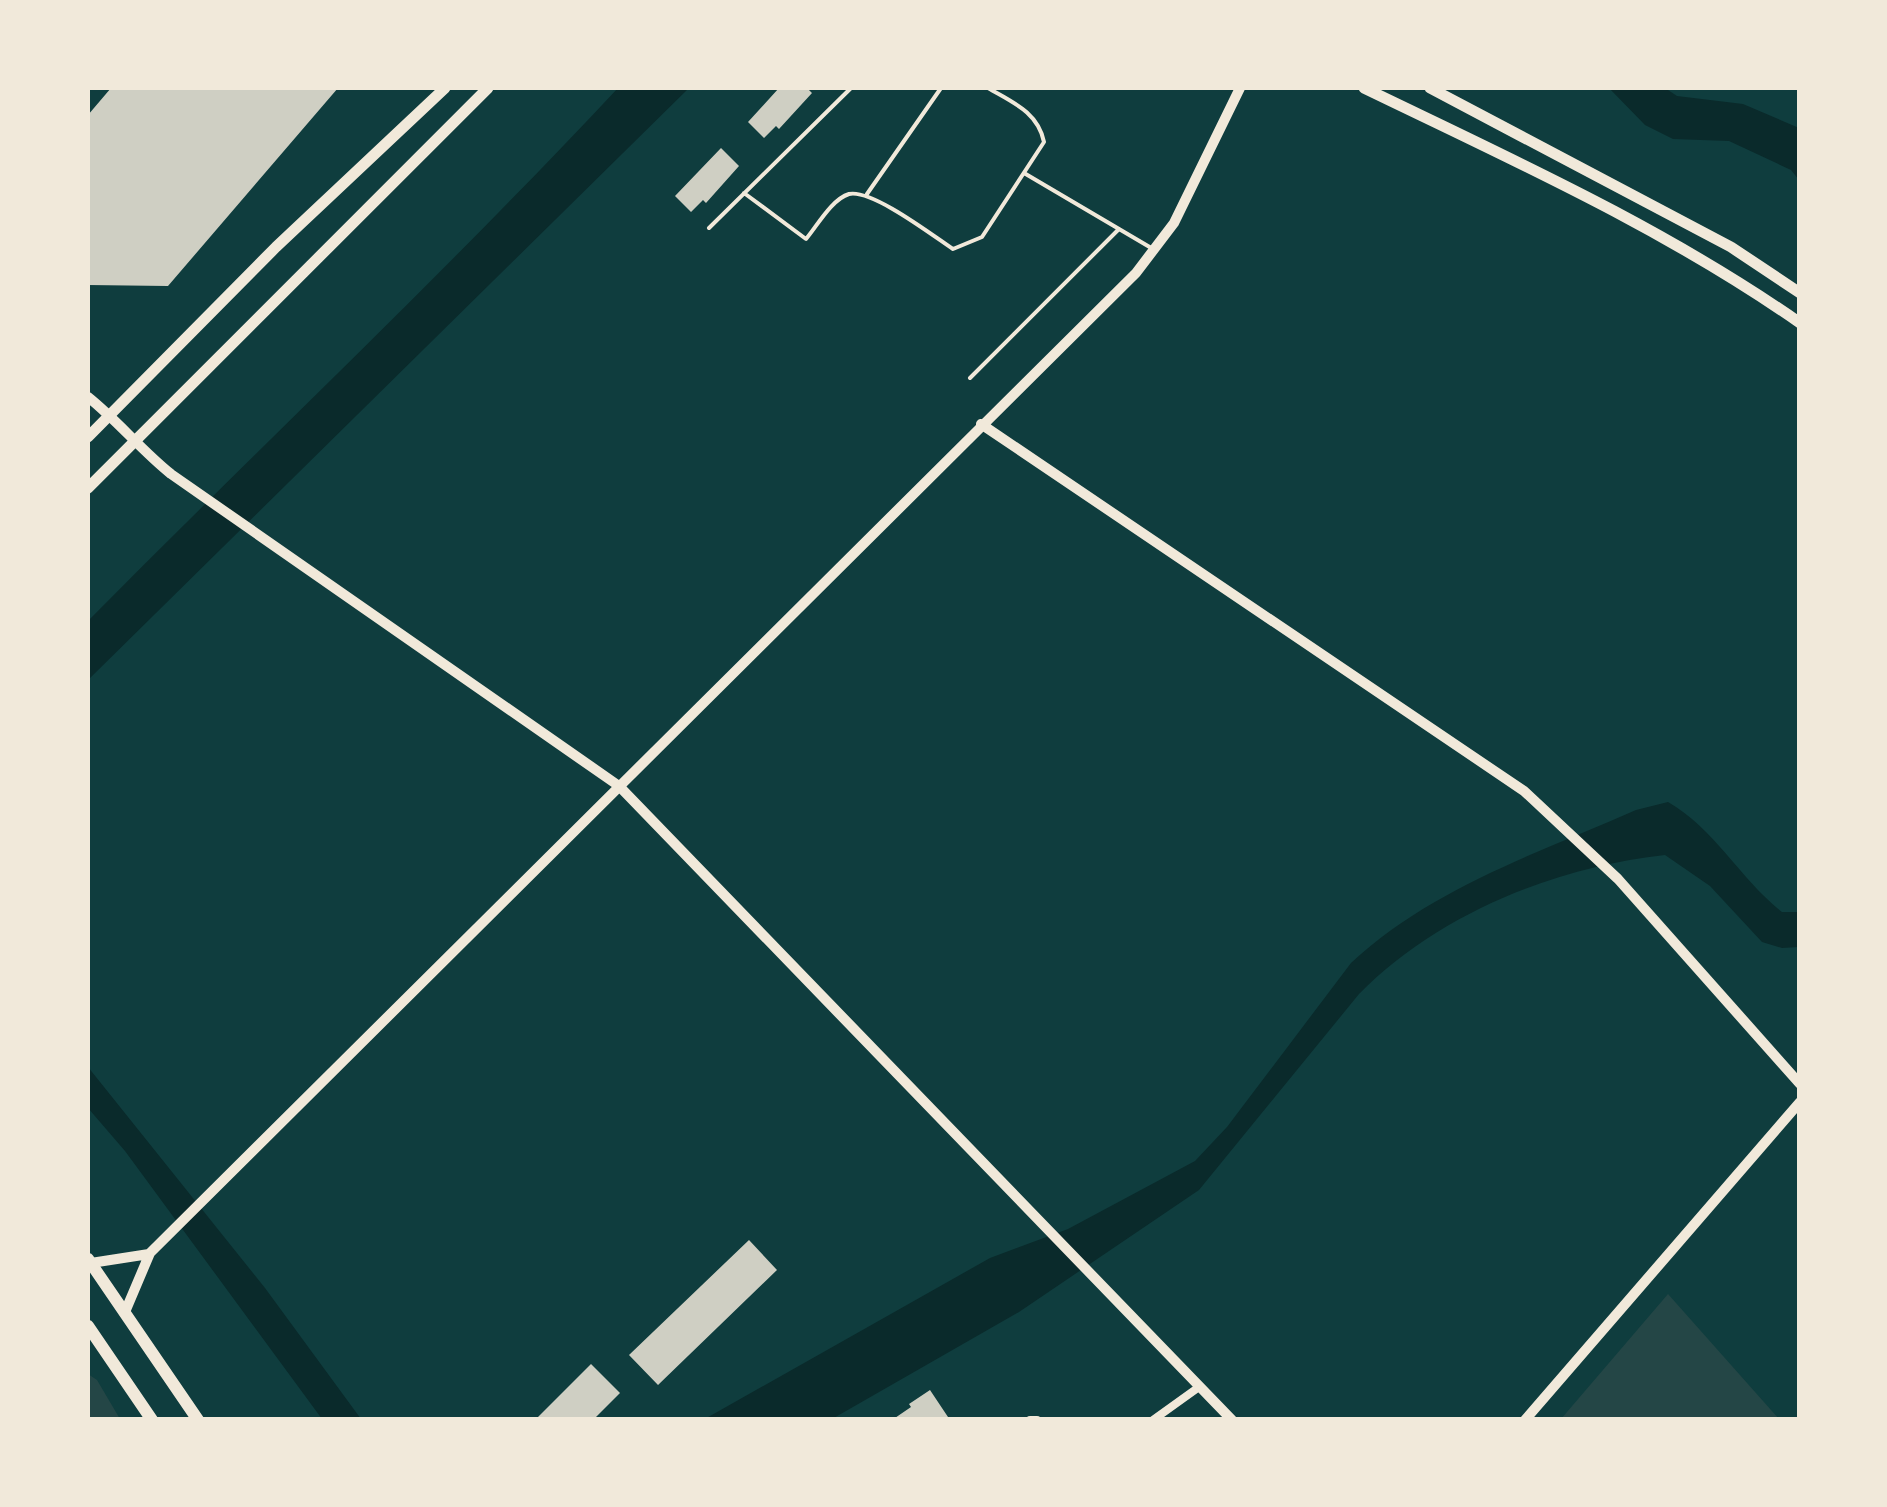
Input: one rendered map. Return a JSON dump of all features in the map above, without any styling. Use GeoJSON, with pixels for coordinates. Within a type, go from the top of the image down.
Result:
{"type":"FeatureCollection","features":[{"type":"Feature","properties":{"kind":"main road"},"geometry":{"type":"LineString","coordinates":[[88,436],[276,247],[445,88]]}},
{"type":"Feature","properties":{"kind":"main road"},"geometry":{"type":"LineString","coordinates":[[88,488],[488,88]]}},
{"type":"Feature","properties":{"kind":"main road"},"geometry":{"type":"LineString","coordinates":[[1364,88],[1583,194],[1706,260],[1800,323]]}},
{"type":"Feature","properties":{"kind":"main road"},"geometry":{"type":"LineString","coordinates":[[1430,88],[1731,247],[1800,292]]}},
{"type":"Feature","properties":{"kind":"main road"},"geometry":{"type":"LineString","coordinates":[[89,1261],[198,1420]]}},
{"type":"Feature","properties":{"kind":"main road"},"geometry":{"type":"LineString","coordinates":[[88,1326],[92,1338],[152,1420]]}},
{"type":"Feature","properties":{"kind":"street"},"geometry":{"type":"LineString","coordinates":[[125,1312],[150,1254],[1136,273],[1204,168],[1240,88]]}},
{"type":"Feature","properties":{"kind":"street"},"geometry":{"type":"LineString","coordinates":[[88,397],[111,416],[133,444],[172,474],[620,786],[1232,1420]]}},
{"type":"Feature","properties":{"kind":"street"},"geometry":{"type":"LineString","coordinates":[[981,424],[1477,755],[1524,791],[1618,880],[1800,1084]]}},
{"type":"Feature","properties":{"kind":"street"},"geometry":{"type":"LineString","coordinates":[[1525,1420],[1800,1102]]}},
{"type":"Feature","properties":{"kind":"street"},"geometry":{"type":"LineString","coordinates":[[89,1261],[150,1254]]}},
{"type":"Feature","properties":{"kind":"street"},"geometry":{"type":"LineString","coordinates":[[1154,1420],[1200,1386]]}},
{"type":"Feature","properties":{"kind":"street"},"geometry":{"type":"LineString","coordinates":[[1030,1420],[1038,1420]]}},
{"type":"Feature","properties":{"kind":"lane"},"geometry":{"type":"LineString","coordinates":[[708,228],[851,88]]}},
{"type":"Feature","properties":{"kind":"lane"},"geometry":{"type":"LineString","coordinates":[[867,194],[941,88]]}},
{"type":"Feature","properties":{"kind":"lane"},"geometry":{"type":"LineString","coordinates":[[744,193],[806,240],[834,204],[848,194],[867,194],[953,249],[982,237],[1044,142],[1041,127],[1030,112],[988,88]]}},
{"type":"Feature","properties":{"kind":"lane"},"geometry":{"type":"LineString","coordinates":[[1024,173],[1153,250]]}},
{"type":"Feature","properties":{"kind":"lane"},"geometry":{"type":"LineString","coordinates":[[970,378],[1119,229]]}},
{"type":"Feature","properties":{"kind":"shaded area"},"geometry":{"type":"Polygon","coordinates":[[[618,88],[689,88],[88,680],[88,621],[422,290],[618,88]]]}},
{"type":"Feature","properties":{"kind":"shaded area"},"geometry":{"type":"Polygon","coordinates":[[[1609,88],[1665,88],[1677,96],[1743,104],[1799,128],[1799,180],[1791,170],[1729,141],[1673,139],[1645,125],[1609,88]]]}},
{"type":"Feature","properties":{"kind":"shaded area"},"geometry":{"type":"Polygon","coordinates":[[[1668,802],[1700,826],[1782,912],[1799,912],[1799,947],[1782,948],[1762,942],[1710,886],[1665,855],[1582,871],[1500,899],[1425,940],[1359,994],[1199,1190],[1019,1312],[832,1419],[703,1420],[990,1258],[1068,1229],[1195,1161],[1227,1127],[1351,963],[1382,937],[1486,875],[1636,810],[1668,802]]]}},
{"type":"Feature","properties":{"kind":"shaded area"},"geometry":{"type":"Polygon","coordinates":[[[88,1067],[265,1288],[361,1419],[322,1419],[125,1151],[88,1108],[88,1067]]]}},
{"type":"Feature","properties":{"kind":"shaded area"},"geometry":{"type":"Polygon","coordinates":[[[1668,1294],[1779,1419],[1561,1419],[1668,1294]]]}},
{"type":"Feature","properties":{"kind":"shaded area"},"geometry":{"type":"Polygon","coordinates":[[[88,1374],[97,1380],[120,1419],[88,1419],[88,1374]]]}},
{"type":"Feature","properties":{"kind":"building"},"geometry":{"type":"Polygon","coordinates":[[[111,88],[338,88],[168,286],[88,285],[88,115],[111,88]]]}},
{"type":"Feature","properties":{"kind":"building"},"geometry":{"type":"Polygon","coordinates":[[[779,88],[807,88],[812,93],[779,129],[776,126],[764,138],[748,122],[779,88]]]}},
{"type":"Feature","properties":{"kind":"building"},"geometry":{"type":"Polygon","coordinates":[[[721,148],[739,166],[706,203],[703,200],[691,212],[675,196],[721,148]]]}},
{"type":"Feature","properties":{"kind":"building"},"geometry":{"type":"Polygon","coordinates":[[[749,1240],[777,1270],[658,1385],[629,1355],[749,1240]]]}},
{"type":"Feature","properties":{"kind":"building"},"geometry":{"type":"Polygon","coordinates":[[[591,1364],[620,1393],[593,1420],[535,1420],[591,1364]]]}},
{"type":"Feature","properties":{"kind":"building"},"geometry":{"type":"Polygon","coordinates":[[[930,1390],[950,1420],[892,1420],[911,1407],[909,1404],[930,1390]]]}}]}
